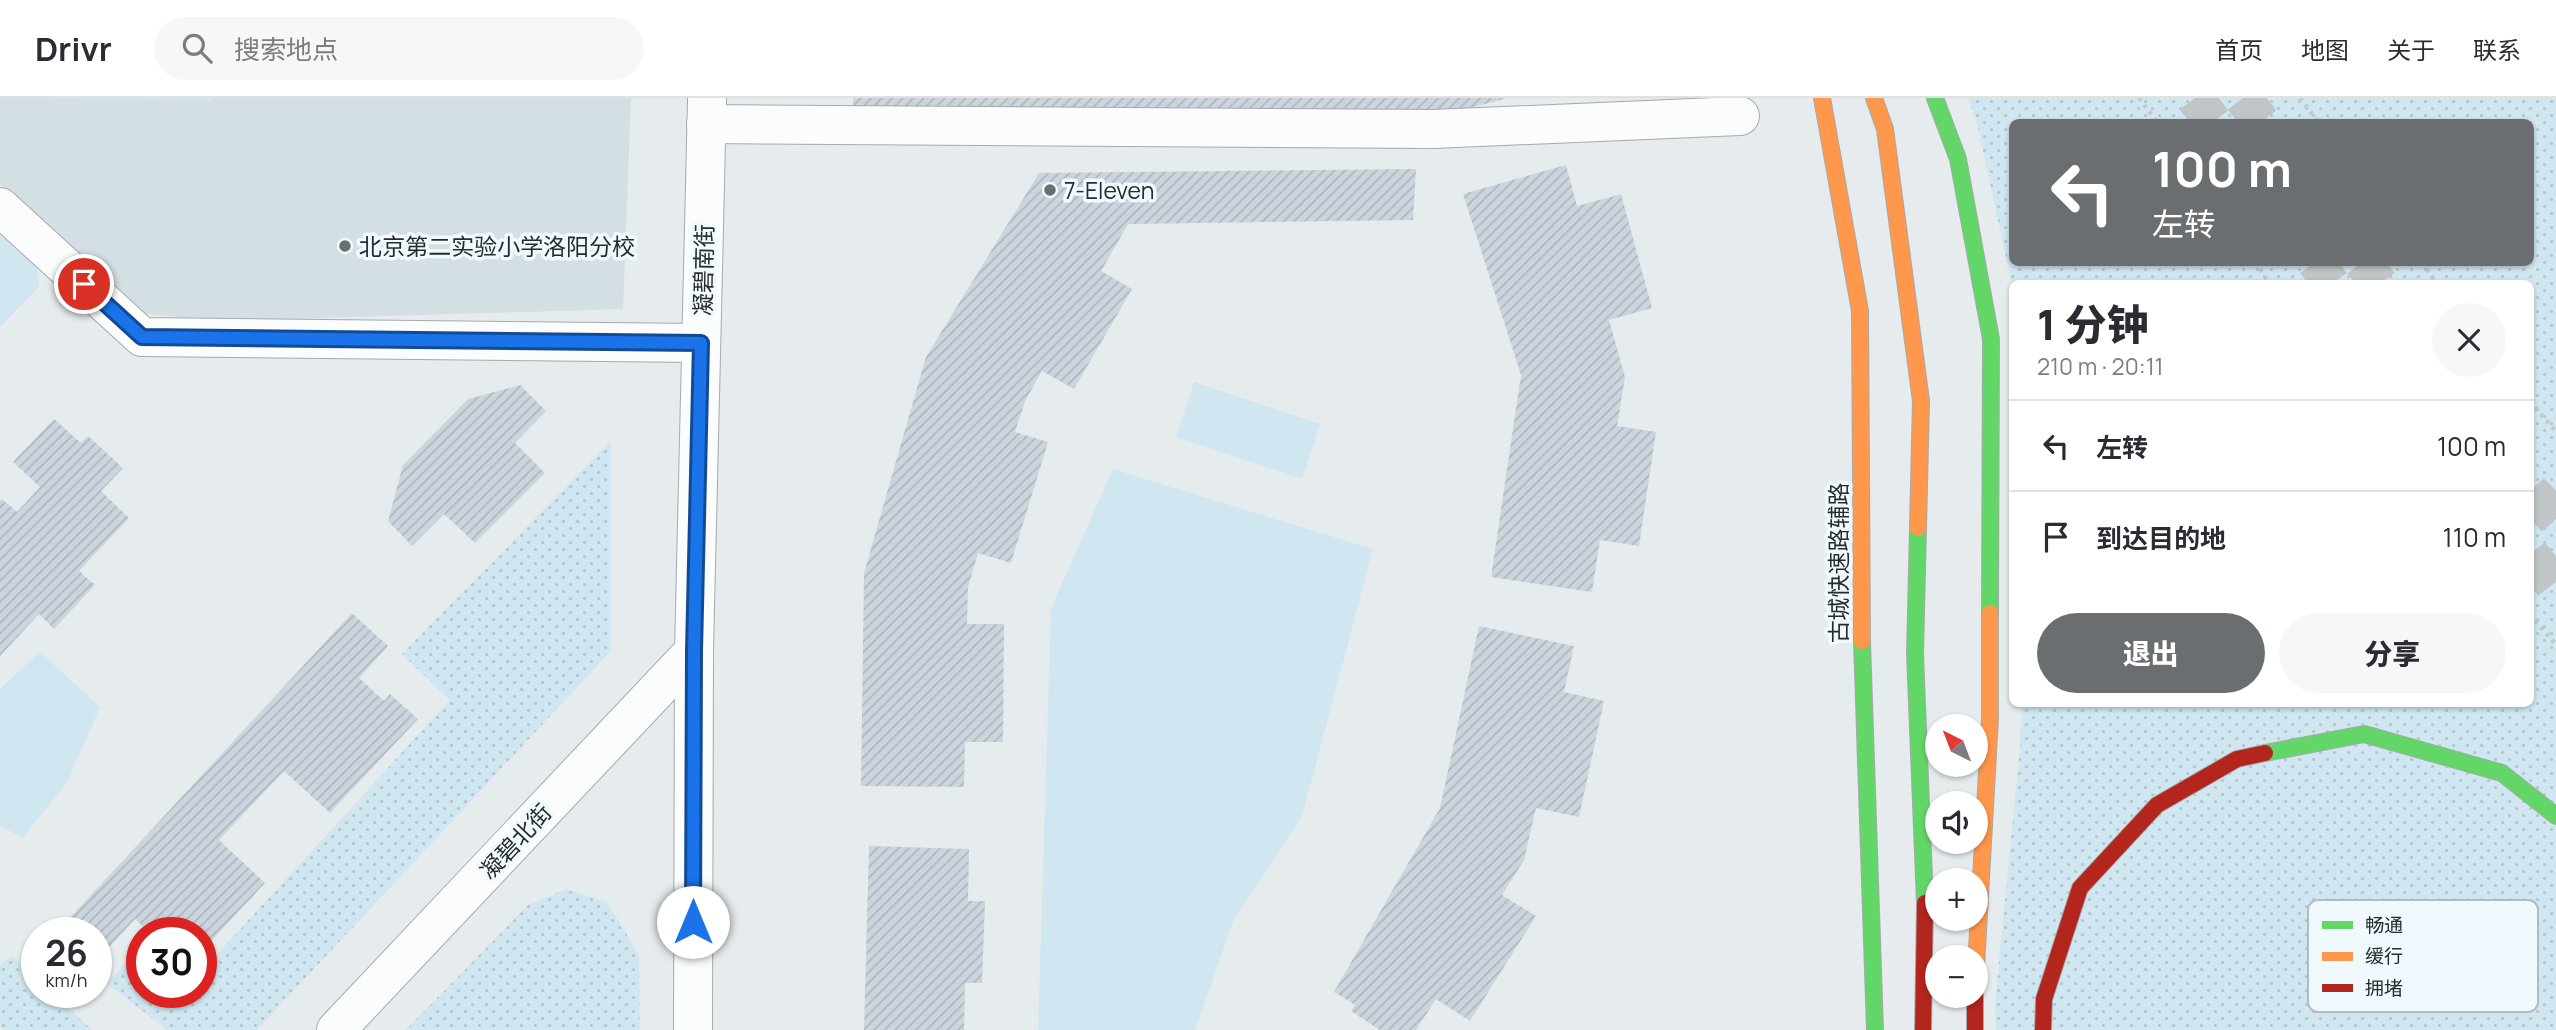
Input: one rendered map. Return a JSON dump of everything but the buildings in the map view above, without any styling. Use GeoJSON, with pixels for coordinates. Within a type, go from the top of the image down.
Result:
{"type":"FeatureCollection","features":[{"type":"Feature","properties":{"kind":"main road","name":"古城快速路辅路"},"geometry":{"type":"LineString","coordinates":[[1822,98],[1860,311],[1861,668],[1875,1030]]}},
{"type":"Feature","properties":{"kind":"main road"},"geometry":{"type":"LineString","coordinates":[[1874,98],[1885,129],[1921,401],[1915,654],[1924,868],[1923,1030]]}},
{"type":"Feature","properties":{"kind":"main road"},"geometry":{"type":"LineString","coordinates":[[1935,98],[1958,159],[1992,339],[1990,718],[1977,945]]}},
{"type":"Feature","properties":{"kind":"main road"},"geometry":{"type":"LineString","coordinates":[[2043,1030],[2044,999],[2080,888],[2157,805],[2238,759],[2364,734],[2502,773],[2556,816]]}},
{"type":"Feature","properties":{"kind":"main road"},"geometry":{"type":"LineString","coordinates":[[1975,1008],[1975,1030]]}},
{"type":"Feature","properties":{"kind":"street"},"geometry":{"type":"LineString","coordinates":[[707,111],[1433,129],[1740,116]]}},
{"type":"Feature","properties":{"kind":"street","name":"凝碧南街"},"geometry":{"type":"LineString","coordinates":[[693,1030],[694,651],[707,111]]}},
{"type":"Feature","properties":{"kind":"street"},"geometry":{"type":"LineString","coordinates":[[0,207],[142,337],[701,343]]}},
{"type":"Feature","properties":{"kind":"street","name":"凝碧北街"},"geometry":{"type":"LineString","coordinates":[[336,1030],[694,651]]}},
{"type":"Feature","properties":{"kind":"path"},"geometry":{"type":"LineString","coordinates":[[2139,98],[2155,119]]}},
{"type":"Feature","properties":{"kind":"path"},"geometry":{"type":"LineString","coordinates":[[2300,98],[2316,119]]}},
{"type":"Feature","properties":{"kind":"path"},"geometry":{"type":"LineString","coordinates":[[2534,406],[2556,432]]}},
{"type":"Feature","properties":{"kind":"path"},"geometry":{"type":"LineString","coordinates":[[2534,619],[2556,645]]}},
{"type":"Feature","properties":{"kind":"shaded area","name":"北京第二实验小学洛阳分校"},"geometry":{"type":"Polygon","coordinates":[[[0,98],[631,98],[623,309],[216,321],[130,312],[0,184],[0,98]]]}},
{"type":"Feature","properties":{"kind":"shaded area"},"geometry":{"type":"Polygon","coordinates":[[[24,98],[213,98],[213,101],[24,98]]]}},
{"type":"Feature","properties":{"kind":"shaded area"},"geometry":{"type":"Polygon","coordinates":[[[1968,98],[2556,98],[2556,1030],[1996,1030],[1995,1003],[2022,707],[2534,707],[2534,280],[2011,280],[1978,128],[1968,98]]]}},
{"type":"Feature","properties":{"kind":"shaded area"},"geometry":{"type":"Polygon","coordinates":[[[0,234],[37,267],[39,287],[0,327],[0,234]]]}},
{"type":"Feature","properties":{"kind":"shaded area"},"geometry":{"type":"Polygon","coordinates":[[[1194,382],[1320,424],[1302,479],[1176,437],[1194,382]]]}},
{"type":"Feature","properties":{"kind":"shaded area"},"geometry":{"type":"Polygon","coordinates":[[[611,441],[611,651],[257,1030],[167,1030],[139,1008],[217,1008],[217,955],[450,700],[402,654],[611,441]]]}},
{"type":"Feature","properties":{"kind":"shaded area"},"geometry":{"type":"Polygon","coordinates":[[[1113,469],[1373,549],[1302,816],[1234,919],[1195,1030],[1038,1030],[1051,608],[1113,469]]]}},
{"type":"Feature","properties":{"kind":"shaded area"},"geometry":{"type":"Polygon","coordinates":[[[40,652],[100,707],[67,783],[22,838],[0,825],[0,689],[40,652]]]}},
{"type":"Feature","properties":{"kind":"shaded area"},"geometry":{"type":"Polygon","coordinates":[[[567,889],[607,902],[639,955],[640,1030],[406,1030],[528,905],[567,889]]]}},
{"type":"Feature","properties":{"kind":"shaded area"},"geometry":{"type":"Polygon","coordinates":[[[11,955],[21,964],[21,1008],[68,1008],[92,1030],[4,1030],[0,1027],[0,966],[11,955]]]}},
{"type":"Feature","properties":{"kind":"shaded area"},"geometry":{"type":"Polygon","coordinates":[[[126,962],[126,998],[112,987],[112,979],[126,962]]]}},
{"type":"Feature","properties":{"kind":"tunnel"},"geometry":{"type":"LineString","coordinates":[[2195,98],[2211,119]]}},
{"type":"Feature","properties":{"kind":"tunnel"},"geometry":{"type":"LineString","coordinates":[[2243,98],[2259,119]]}},
{"type":"Feature","properties":{"kind":"tunnel"},"geometry":{"type":"LineString","coordinates":[[2319,266],[2328,280]]}},
{"type":"Feature","properties":{"kind":"tunnel"},"geometry":{"type":"LineString","coordinates":[[2366,266],[2376,280]]}},
{"type":"Feature","properties":{"kind":"tunnel"},"geometry":{"type":"LineString","coordinates":[[2534,495],[2556,519]]}},
{"type":"Feature","properties":{"kind":"tunnel"},"geometry":{"type":"LineString","coordinates":[[2534,559],[2556,588]]}},
{"type":"Feature","properties":{"kind":"traffic: fast"},"geometry":{"type":"LineString","coordinates":[[1935,98],[1958,159],[1991,339],[1990,613]]}},
{"type":"Feature","properties":{"kind":"traffic: fast"},"geometry":{"type":"LineString","coordinates":[[1918,528],[1915,654],[1925,903]]}},
{"type":"Feature","properties":{"kind":"traffic: fast"},"geometry":{"type":"LineString","coordinates":[[1862,641],[1875,1030]]}},
{"type":"Feature","properties":{"kind":"traffic: fast"},"geometry":{"type":"LineString","coordinates":[[2265,753],[2364,734],[2502,773],[2556,816]]}},
{"type":"Feature","properties":{"kind":"traffic: slow"},"geometry":{"type":"LineString","coordinates":[[1822,98],[1860,311],[1862,641]]}},
{"type":"Feature","properties":{"kind":"traffic: slow"},"geometry":{"type":"LineString","coordinates":[[1874,98],[1885,129],[1921,401],[1918,528]]}},
{"type":"Feature","properties":{"kind":"traffic: slow"},"geometry":{"type":"LineString","coordinates":[[1977,945],[1990,718],[1990,613]]}},
{"type":"Feature","properties":{"kind":"traffic: jam"},"geometry":{"type":"LineString","coordinates":[[2043,1030],[2044,999],[2080,888],[2157,805],[2237,759],[2265,753]]}},
{"type":"Feature","properties":{"kind":"traffic: jam"},"geometry":{"type":"LineString","coordinates":[[1923,1030],[1925,903]]}},
{"type":"Feature","properties":{"kind":"traffic: jam"},"geometry":{"type":"LineString","coordinates":[[1975,1008],[1975,1030]]}},
{"type":"Feature","properties":{"kind":"place","name":"7-Eleven"},"geometry":{"type":"Point","coordinates":[1050,190]}},
{"type":"Feature","properties":{"kind":"place","name":"北京第二实验小学洛阳分校"},"geometry":{"type":"Point","coordinates":[345,246]}},
{"type":"Feature","properties":{"kind":"route"},"geometry":{"type":"LineString","coordinates":[[84,284],[142,337],[701,343],[694,651],[693,922]]}}]}
